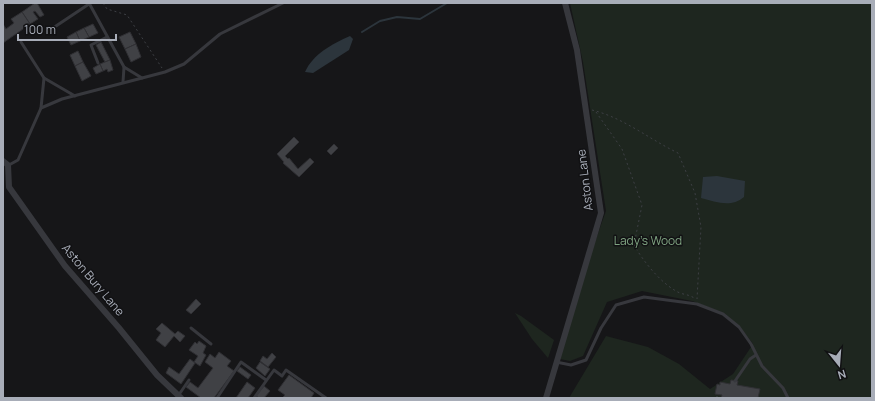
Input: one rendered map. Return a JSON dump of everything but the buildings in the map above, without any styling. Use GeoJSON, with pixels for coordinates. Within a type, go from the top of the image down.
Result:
{"type":"FeatureCollection","features":[{"type":"Feature","properties":{"kind":"street","name":"Aston Lane"},"geometry":{"type":"LineString","coordinates":[[546,398],[601,213],[578,50],[565,3]]}},
{"type":"Feature","properties":{"kind":"street","name":"Aston Bury Lane"},"geometry":{"type":"LineString","coordinates":[[5,163],[9,187],[65,266],[157,375],[180,397]]}},
{"type":"Feature","properties":{"kind":"lane"},"geometry":{"type":"LineString","coordinates":[[47,32],[89,3],[124,67],[142,78]]}},
{"type":"Feature","properties":{"kind":"lane"},"geometry":{"type":"LineString","coordinates":[[41,108],[54,102],[123,82],[165,72],[184,64],[220,34],[283,3]]}},
{"type":"Feature","properties":{"kind":"lane"},"geometry":{"type":"LineString","coordinates":[[98,63],[91,45],[107,36]]}},
{"type":"Feature","properties":{"kind":"lane"},"geometry":{"type":"LineString","coordinates":[[21,42],[44,78],[75,96]]}},
{"type":"Feature","properties":{"kind":"lane"},"geometry":{"type":"LineString","coordinates":[[123,82],[124,67]]}},
{"type":"Feature","properties":{"kind":"lane"},"geometry":{"type":"LineString","coordinates":[[5,163],[19,160],[41,108],[44,78]]}},
{"type":"Feature","properties":{"kind":"lane"},"geometry":{"type":"LineString","coordinates":[[556,362],[571,365],[586,360],[601,328],[616,305],[644,297],[696,302],[723,314],[739,327],[762,366],[783,388],[788,398]]}},
{"type":"Feature","properties":{"kind":"lane"},"geometry":{"type":"LineString","coordinates":[[191,328],[211,344]]}},
{"type":"Feature","properties":{"kind":"lane"},"geometry":{"type":"LineString","coordinates":[[735,381],[747,362],[756,355]]}},
{"type":"Feature","properties":{"kind":"lane"},"geometry":{"type":"LineString","coordinates":[[217,398],[241,362],[266,380]]}},
{"type":"Feature","properties":{"kind":"lane"},"geometry":{"type":"LineString","coordinates":[[254,398],[274,370],[282,376],[286,370],[326,398]]}},
{"type":"Feature","properties":{"kind":"lane"},"geometry":{"type":"LineString","coordinates":[[180,397],[189,380]]}},
{"type":"Feature","properties":{"kind":"path"},"geometry":{"type":"LineString","coordinates":[[103,3],[107,9],[127,15],[165,72]]}},
{"type":"Feature","properties":{"kind":"path"},"geometry":{"type":"LineString","coordinates":[[586,110],[595,111],[640,130],[656,143],[678,153],[695,193],[701,227],[701,257],[696,302]]}},
{"type":"Feature","properties":{"kind":"path"},"geometry":{"type":"LineString","coordinates":[[595,111],[622,149],[642,205],[634,245],[642,259],[668,286],[678,293],[692,296],[696,302]]}},
{"type":"Feature","properties":{"kind":"green space","name":"Lady's Wood"},"geometry":{"type":"Polygon","coordinates":[[[570,3],[872,3],[872,398],[569,398],[606,336],[648,347],[679,364],[710,389],[733,374],[753,344],[739,326],[724,313],[692,301],[642,291],[607,302],[583,356],[570,361],[560,359],[587,264],[606,211],[583,62],[570,3]]]}},
{"type":"Feature","properties":{"kind":"green space"},"geometry":{"type":"Polygon","coordinates":[[[515,313],[554,340],[548,358],[532,339],[515,313]]]}},
{"type":"Feature","properties":{"kind":"shaded area"},"geometry":{"type":"Polygon","coordinates":[[[350,36],[353,39],[349,50],[313,73],[305,72],[313,60],[324,50],[336,42],[350,36]]]}},
{"type":"Feature","properties":{"kind":"shaded area"},"geometry":{"type":"Polygon","coordinates":[[[717,176],[745,181],[744,197],[729,203],[701,198],[703,177],[717,176]]]}},
{"type":"Feature","properties":{"kind":"waterway"},"geometry":{"type":"LineString","coordinates":[[362,32],[380,21],[397,17],[420,19],[447,3]]}}]}
